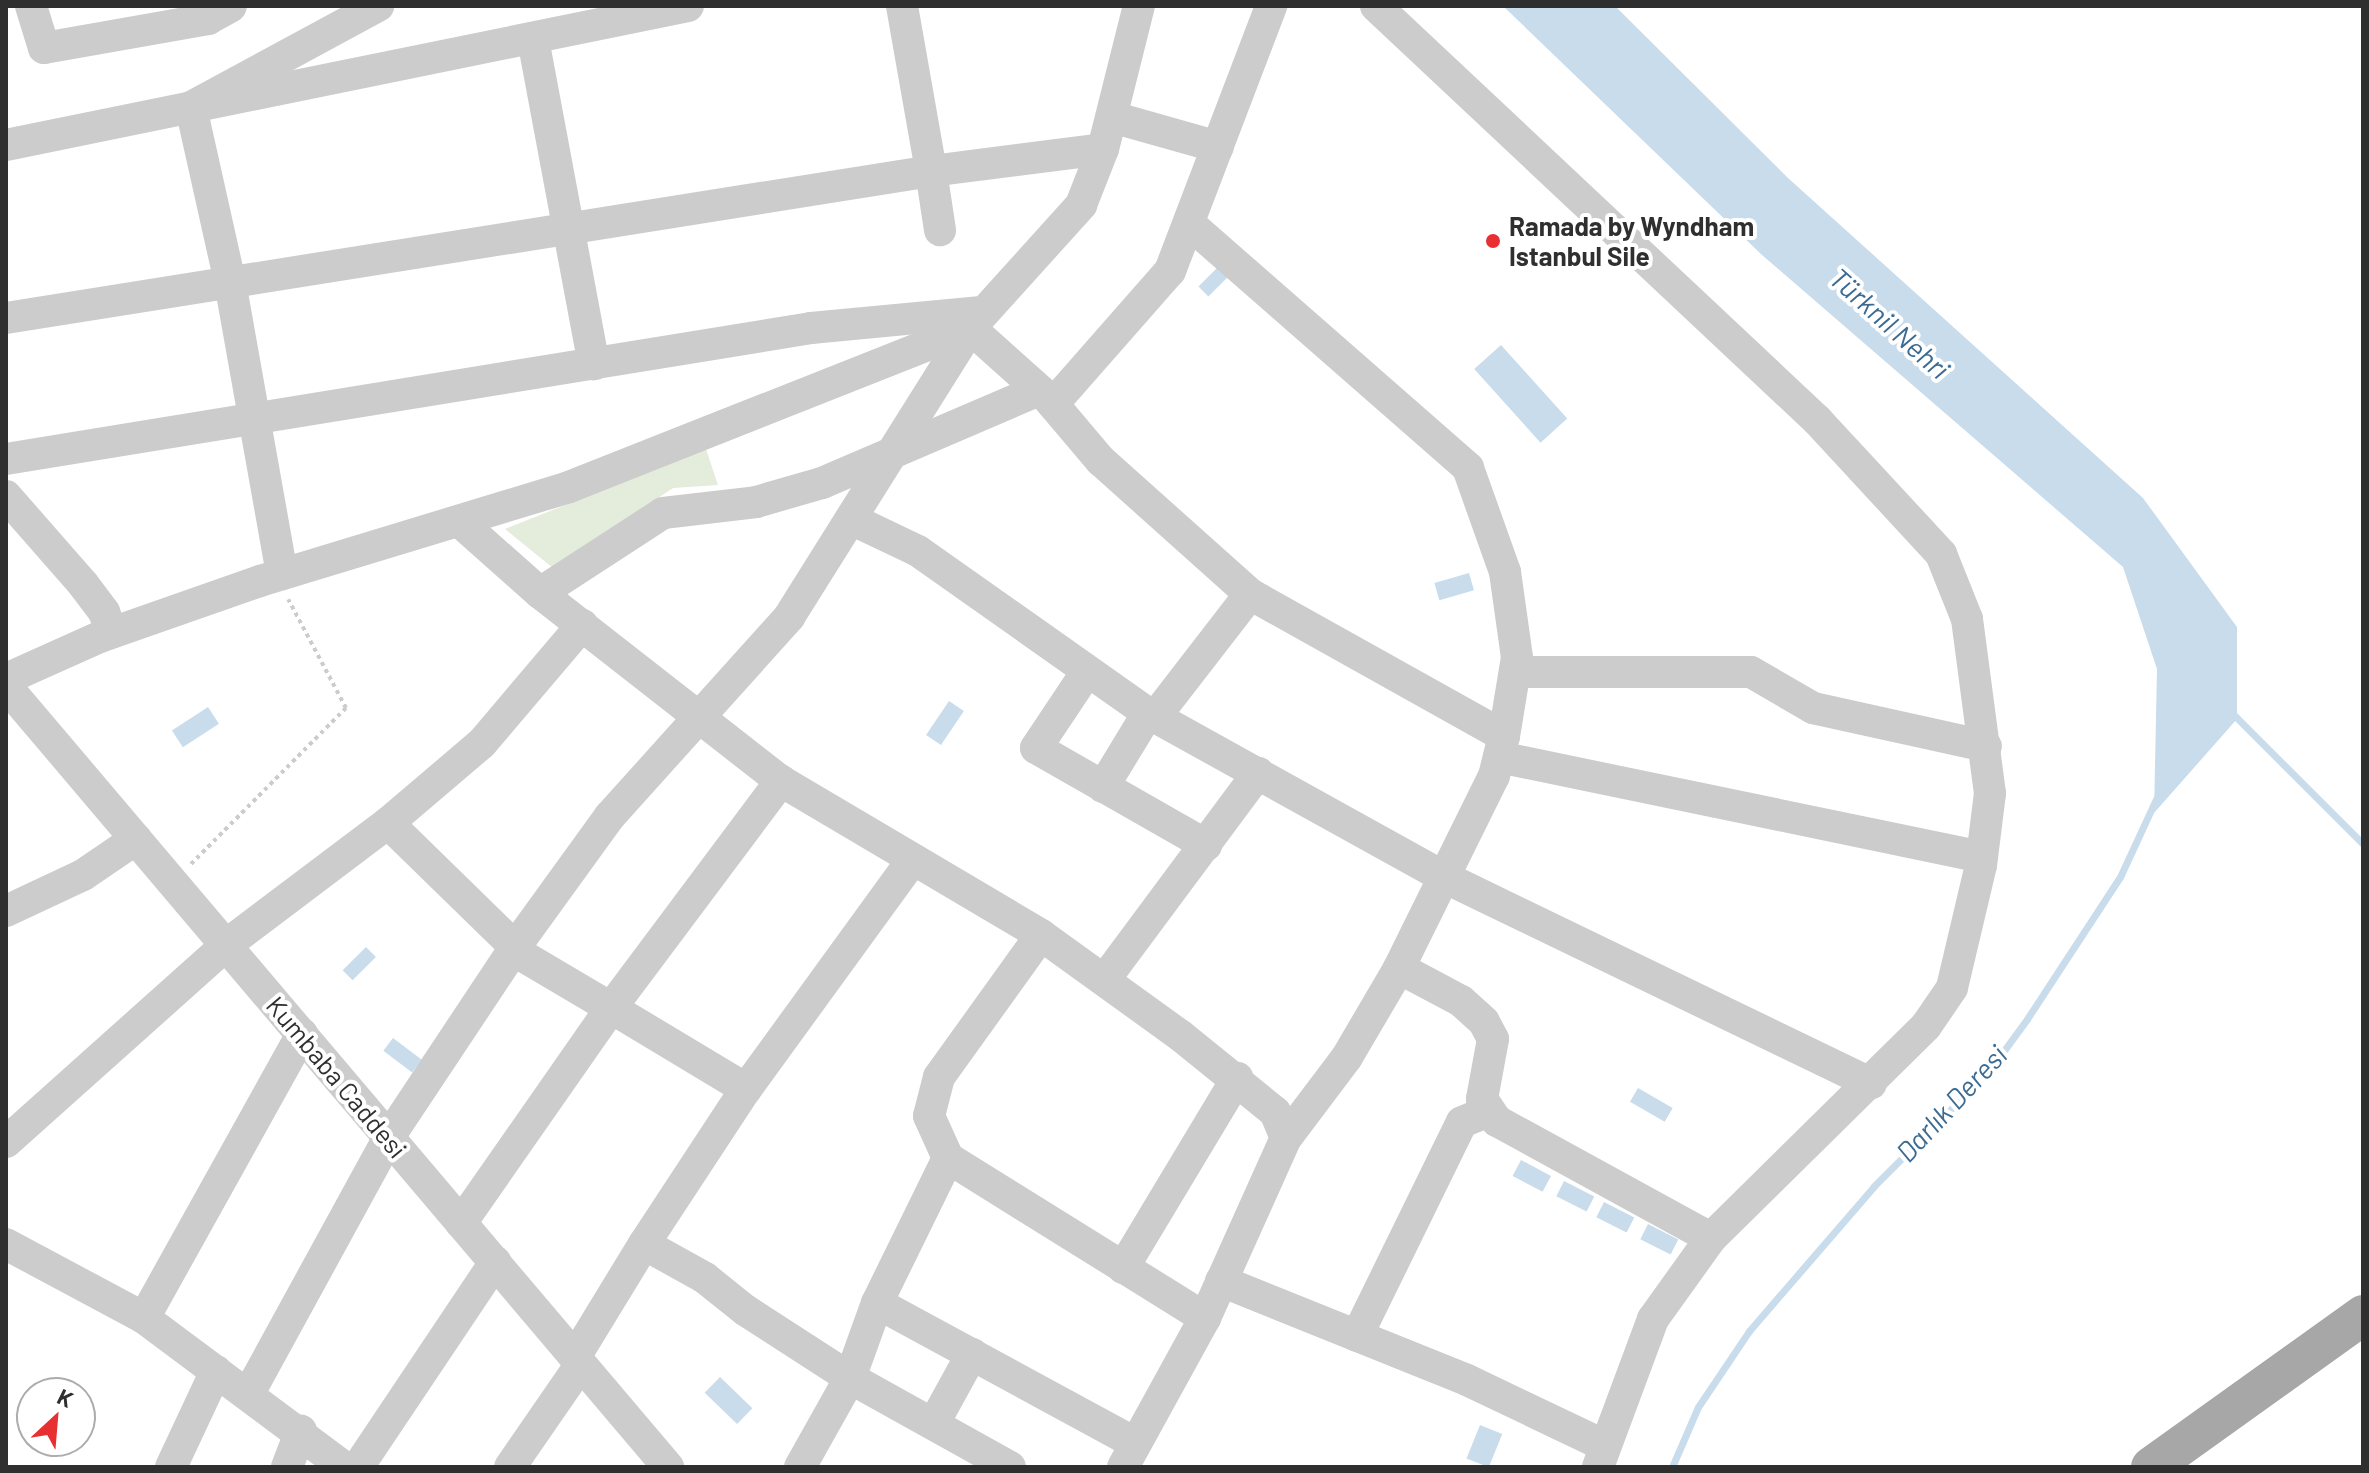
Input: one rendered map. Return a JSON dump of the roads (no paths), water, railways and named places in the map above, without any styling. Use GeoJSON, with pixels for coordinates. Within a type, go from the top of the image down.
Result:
{"type":"FeatureCollection","features":[{"type":"Feature","properties":{"kind":"main road"},"geometry":{"type":"LineString","coordinates":[[2159,1465],[2363,1315]]}},
{"type":"Feature","properties":{"kind":"street"},"geometry":{"type":"LineString","coordinates":[[31,6],[44,48],[208,19],[231,6]]}},
{"type":"Feature","properties":{"kind":"street"},"geometry":{"type":"LineString","coordinates":[[191,107],[378,6]]}},
{"type":"Feature","properties":{"kind":"street"},"geometry":{"type":"LineString","coordinates":[[6,145],[688,6]]}},
{"type":"Feature","properties":{"kind":"street"},"geometry":{"type":"LineString","coordinates":[[902,6],[940,230]]}},
{"type":"Feature","properties":{"kind":"street"},"geometry":{"type":"LineString","coordinates":[[249,1393],[389,1137],[514,949],[610,816],[789,617],[889,452],[977,320],[1081,205],[1103,149],[1139,6]]}},
{"type":"Feature","properties":{"kind":"street"},"geometry":{"type":"LineString","coordinates":[[540,593],[663,513],[756,502],[841,474],[889,452],[1046,397],[1170,271],[1192,226],[1271,6]]}},
{"type":"Feature","properties":{"kind":"street"},"geometry":{"type":"LineString","coordinates":[[1221,1281],[1467,1380],[1600,1456],[1653,1319],[1711,1238],[1926,1026],[1952,988],[1982,857],[1990,793],[1967,619],[1941,554],[1817,420],[1376,6]]}},
{"type":"Feature","properties":{"kind":"street"},"geometry":{"type":"LineString","coordinates":[[533,39],[594,364]]}},
{"type":"Feature","properties":{"kind":"street"},"geometry":{"type":"LineString","coordinates":[[191,107],[230,282],[279,575]]}},
{"type":"Feature","properties":{"kind":"street"},"geometry":{"type":"LineString","coordinates":[[1112,117],[1218,147]]}},
{"type":"Feature","properties":{"kind":"street"},"geometry":{"type":"LineString","coordinates":[[6,318],[931,171],[1103,149]]}},
{"type":"Feature","properties":{"kind":"street"},"geometry":{"type":"LineString","coordinates":[[877,1303],[972,1354],[1128,1454],[1205,1318],[1286,1138],[1347,1057],[1399,968],[1446,878],[1502,746],[1517,657],[1505,572],[1468,468],[1192,226]]}},
{"type":"Feature","properties":{"kind":"street"},"geometry":{"type":"LineString","coordinates":[[977,320],[1101,461],[1250,594],[1502,746],[1982,857]]}},
{"type":"Feature","properties":{"kind":"street"},"geometry":{"type":"LineString","coordinates":[[6,459],[252,416],[811,328],[977,320]]}},
{"type":"Feature","properties":{"kind":"street"},"geometry":{"type":"LineString","coordinates":[[6,679],[112,633],[279,575],[569,487],[977,320]]}},
{"type":"Feature","properties":{"kind":"street"},"geometry":{"type":"LineString","coordinates":[[841,474],[857,509],[1086,673],[1152,715],[1446,878],[1871,1083]]}},
{"type":"Feature","properties":{"kind":"street"},"geometry":{"type":"LineString","coordinates":[[6,496],[83,584],[104,612],[112,633]]}},
{"type":"Feature","properties":{"kind":"street"},"geometry":{"type":"LineString","coordinates":[[459,521],[540,593],[781,781],[1041,935],[1105,979],[1237,1078],[1275,1112],[1286,1138]]}},
{"type":"Feature","properties":{"kind":"street"},"geometry":{"type":"LineString","coordinates":[[1103,787],[1152,715],[1250,594]]}},
{"type":"Feature","properties":{"kind":"street"},"geometry":{"type":"LineString","coordinates":[[6,1142],[226,945],[388,823],[482,743],[582,625]]}},
{"type":"Feature","properties":{"kind":"street"},"geometry":{"type":"LineString","coordinates":[[1515,672],[1751,672],[1813,708],[1986,746]]}},
{"type":"Feature","properties":{"kind":"street"},"geometry":{"type":"LineString","coordinates":[[1086,673],[1036,748],[1206,845]]}},
{"type":"Feature","properties":{"kind":"street","name":"Kumbaba Caddesi"},"geometry":{"type":"LineString","coordinates":[[6,686],[668,1467]]}},
{"type":"Feature","properties":{"kind":"street"},"geometry":{"type":"LineString","coordinates":[[1105,979],[1258,773]]}},
{"type":"Feature","properties":{"kind":"street"},"geometry":{"type":"LineString","coordinates":[[461,1223],[611,1008],[781,781]]}},
{"type":"Feature","properties":{"kind":"street"},"geometry":{"type":"LineString","coordinates":[[388,823],[514,949],[746,1089]]}},
{"type":"Feature","properties":{"kind":"street"},"geometry":{"type":"LineString","coordinates":[[6,911],[83,875],[136,839]]}},
{"type":"Feature","properties":{"kind":"street"},"geometry":{"type":"LineString","coordinates":[[510,1467],[578,1360],[644,1244],[746,1089],[913,859]]}},
{"type":"Feature","properties":{"kind":"street"},"geometry":{"type":"LineString","coordinates":[[1041,935],[939,1077],[929,1116],[948,1158],[1205,1318]]}},
{"type":"Feature","properties":{"kind":"street"},"geometry":{"type":"LineString","coordinates":[[1399,968],[1461,1001],[1484,1022],[1493,1039],[1482,1099],[1489,1111],[1711,1238]]}},
{"type":"Feature","properties":{"kind":"street"},"geometry":{"type":"LineString","coordinates":[[144,1318],[302,1034]]}},
{"type":"Feature","properties":{"kind":"street"},"geometry":{"type":"LineString","coordinates":[[1123,1268],[1237,1078]]}},
{"type":"Feature","properties":{"kind":"street"},"geometry":{"type":"LineString","coordinates":[[1357,1336],[1462,1122],[1489,1111]]}},
{"type":"Feature","properties":{"kind":"street"},"geometry":{"type":"LineString","coordinates":[[800,1467],[850,1378],[877,1303],[948,1158]]}},
{"type":"Feature","properties":{"kind":"street"},"geometry":{"type":"LineString","coordinates":[[6,1244],[144,1318],[301,1431],[344,1467]]}},
{"type":"Feature","properties":{"kind":"street"},"geometry":{"type":"LineString","coordinates":[[644,1244],[705,1278],[850,1378],[1010,1467]]}},
{"type":"Feature","properties":{"kind":"street"},"geometry":{"type":"LineString","coordinates":[[358,1467],[495,1262]]}},
{"type":"Feature","properties":{"kind":"street"},"geometry":{"type":"LineString","coordinates":[[934,1423],[972,1354]]}},
{"type":"Feature","properties":{"kind":"street"},"geometry":{"type":"LineString","coordinates":[[171,1467],[216,1371]]}},
{"type":"Feature","properties":{"kind":"street"},"geometry":{"type":"LineString","coordinates":[[287,1467],[301,1431]]}},
{"type":"Feature","properties":{"kind":"water","name":"Türknil Nehri"},"geometry":{"type":"Polygon","coordinates":[[[1503,6],[1615,6],[1788,178],[2143,498],[2237,627],[2237,719],[2154,813],[2157,669],[2123,567],[1762,255],[1503,6]]]}},
{"type":"Feature","properties":{"kind":"water"},"geometry":{"type":"Polygon","coordinates":[[[1219,266],[1229,276],[1208,296],[1198,287],[1219,266]]]}},
{"type":"Feature","properties":{"kind":"water"},"geometry":{"type":"Polygon","coordinates":[[[1501,345],[1567,419],[1540,443],[1474,369],[1501,345]]]}},
{"type":"Feature","properties":{"kind":"water"},"geometry":{"type":"Polygon","coordinates":[[[1469,573],[1474,590],[1439,600],[1434,583],[1469,573]]]}},
{"type":"Feature","properties":{"kind":"water"},"geometry":{"type":"Polygon","coordinates":[[[949,701],[964,711],[941,745],[926,735],[949,701]]]}},
{"type":"Feature","properties":{"kind":"water"},"geometry":{"type":"Polygon","coordinates":[[[208,707],[219,724],[183,747],[172,730],[208,707]]]}},
{"type":"Feature","properties":{"kind":"water"},"geometry":{"type":"Polygon","coordinates":[[[366,947],[376,957],[353,980],[343,970],[366,947]]]}},
{"type":"Feature","properties":{"kind":"water"},"geometry":{"type":"Polygon","coordinates":[[[393,1038],[422,1060],[412,1072],[383,1051],[393,1038]]]}},
{"type":"Feature","properties":{"kind":"water"},"geometry":{"type":"Polygon","coordinates":[[[1638,1088],[1673,1108],[1665,1122],[1630,1102],[1638,1088]]]}},
{"type":"Feature","properties":{"kind":"water"},"geometry":{"type":"Polygon","coordinates":[[[1521,1160],[1551,1176],[1543,1192],[1513,1176],[1521,1160]]]}},
{"type":"Feature","properties":{"kind":"water"},"geometry":{"type":"Polygon","coordinates":[[[1564,1181],[1594,1196],[1587,1212],[1556,1196],[1564,1181]]]}},
{"type":"Feature","properties":{"kind":"water"},"geometry":{"type":"Polygon","coordinates":[[[1604,1202],[1634,1217],[1627,1233],[1596,1217],[1604,1202]]]}},
{"type":"Feature","properties":{"kind":"water"},"geometry":{"type":"Polygon","coordinates":[[[1648,1224],[1678,1239],[1671,1255],[1640,1239],[1648,1224]]]}},
{"type":"Feature","properties":{"kind":"water"},"geometry":{"type":"Polygon","coordinates":[[[720,1377],[752,1408],[737,1424],[705,1393],[720,1377]]]}},
{"type":"Feature","properties":{"kind":"water"},"geometry":{"type":"Polygon","coordinates":[[[1480,1425],[1502,1434],[1489,1467],[1467,1458],[1480,1425]]]}},
{"type":"Feature","properties":{"kind":"waterway"},"geometry":{"type":"LineString","coordinates":[[2232,713],[2363,844]]}},
{"type":"Feature","properties":{"kind":"waterway","name":"Darlık Deresi"},"geometry":{"type":"LineString","coordinates":[[1672,1467],[1698,1407],[1749,1331],[1874,1186],[1989,1071],[2027,1019],[2120,877],[2157,797]]}},
{"type":"Feature","properties":{"kind":"place","name":"Ramada by Wyndham Istanbul Sile"},"geometry":{"type":"Point","coordinates":[1493,241]}}]}
